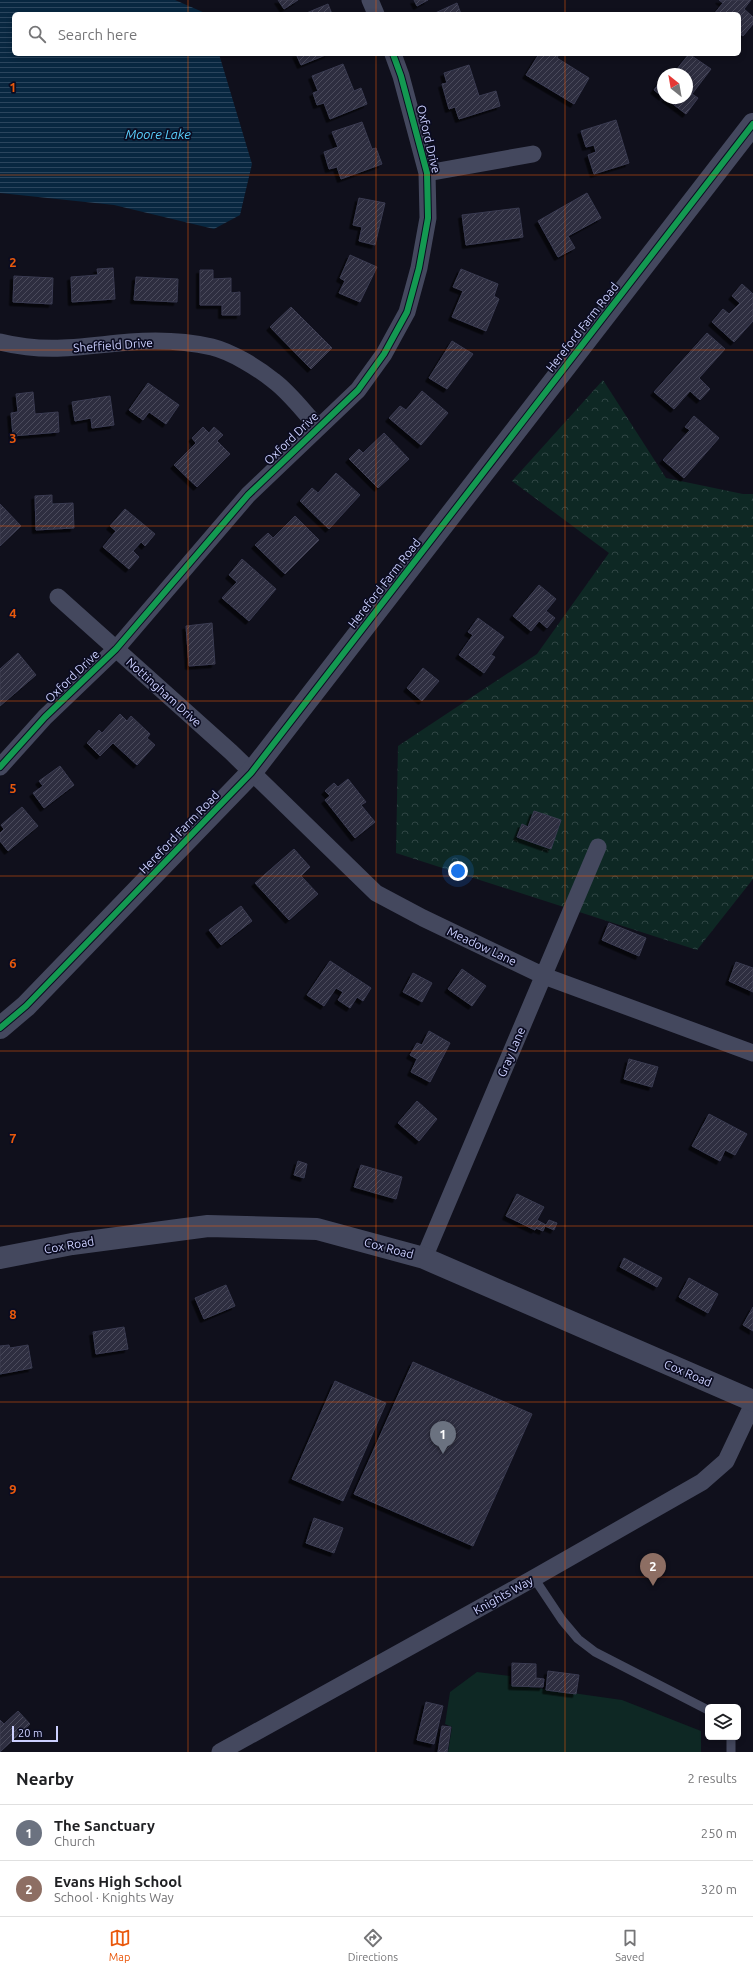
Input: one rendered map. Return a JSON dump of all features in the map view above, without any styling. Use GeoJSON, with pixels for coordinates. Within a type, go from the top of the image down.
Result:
{"type":"FeatureCollection","features":[{"type":"Feature","properties":{"kind":"street"},"geometry":{"type":"LineString","coordinates":[[370,0],[375,12]]}},
{"type":"Feature","properties":{"kind":"street","name":"Oxford Drive"},"geometry":{"type":"LineString","coordinates":[[0,767],[45,717],[116,649],[243,501],[358,390],[384,354],[407,312],[419,268],[428,218],[427,173],[403,82],[394,56]]}},
{"type":"Feature","properties":{"kind":"street","name":"Hereford Farm Road"},"geometry":{"type":"LineString","coordinates":[[0,1028],[26,1006],[251,773],[753,124]]}},
{"type":"Feature","properties":{"kind":"street"},"geometry":{"type":"LineString","coordinates":[[427,173],[533,154]]}},
{"type":"Feature","properties":{"kind":"street","name":"Sheffield Drive"},"geometry":{"type":"LineString","coordinates":[[0,342],[38,349],[71,349],[131,342],[174,342],[213,348],[246,363],[275,381],[318,427]]}},
{"type":"Feature","properties":{"kind":"street","name":"Nottingham Drive"},"geometry":{"type":"LineString","coordinates":[[58,597],[231,752],[251,773]]}},
{"type":"Feature","properties":{"kind":"street","name":"Meadow Lane"},"geometry":{"type":"LineString","coordinates":[[251,773],[376,893],[423,918],[544,976],[753,1053]]}},
{"type":"Feature","properties":{"kind":"street","name":"Gray Lane"},"geometry":{"type":"LineString","coordinates":[[424,1258],[598,847]]}},
{"type":"Feature","properties":{"kind":"street","name":"Cox Road"},"geometry":{"type":"LineString","coordinates":[[0,1258],[72,1244],[208,1226],[317,1229],[424,1258],[753,1401]]}},
{"type":"Feature","properties":{"kind":"street","name":"Knights Way"},"geometry":{"type":"LineString","coordinates":[[223,1751],[534,1578],[702,1482],[726,1460],[753,1404]]}},
{"type":"Feature","properties":{"kind":"lane"},"geometry":{"type":"LineString","coordinates":[[534,1578],[562,1620],[578,1639],[595,1652],[705,1708]]}},
{"type":"Feature","properties":{"kind":"lane"},"geometry":{"type":"LineString","coordinates":[[731,1740],[731,1752]]}},
{"type":"Feature","properties":{"kind":"green space"},"geometry":{"type":"Polygon","coordinates":[[[603,380],[666,478],[743,494],[753,494],[753,879],[697,950],[396,853],[398,746],[537,654],[609,553],[512,481],[603,380]]]}},
{"type":"Feature","properties":{"kind":"green space"},"geometry":{"type":"Polygon","coordinates":[[[477,1672],[510,1676],[509,1684],[622,1700],[701,1731],[701,1752],[448,1752],[452,1727],[445,1724],[450,1692],[477,1672]]]}},
{"type":"Feature","properties":{"kind":"water","name":"Moore Lake"},"geometry":{"type":"Polygon","coordinates":[[[0,0],[175,0],[203,12],[12,12],[12,56],[220,56],[252,164],[240,215],[214,229],[114,205],[0,193],[0,0]]]}},
{"type":"Feature","properties":{"kind":"building"},"geometry":{"type":"Polygon","coordinates":[[[278,0],[298,0],[284,9],[278,0]]]}},
{"type":"Feature","properties":{"kind":"building"},"geometry":{"type":"Polygon","coordinates":[[[414,0],[428,0],[417,6],[414,0]]]}},
{"type":"Feature","properties":{"kind":"building"},"geometry":{"type":"Polygon","coordinates":[[[719,0],[751,0],[744,9],[753,17],[753,24],[743,36],[741,34],[741,12],[716,12],[723,3],[719,0]]]}},
{"type":"Feature","properties":{"kind":"building"},"geometry":{"type":"Polygon","coordinates":[[[457,3],[460,12],[437,12],[457,3]]]}},
{"type":"Feature","properties":{"kind":"building"},"geometry":{"type":"Polygon","coordinates":[[[328,4],[331,12],[309,12],[328,4]]]}},
{"type":"Feature","properties":{"kind":"building"},"geometry":{"type":"Polygon","coordinates":[[[297,56],[323,56],[301,65],[297,56]]]}},
{"type":"Feature","properties":{"kind":"building"},"geometry":{"type":"Polygon","coordinates":[[[538,56],[558,56],[557,58],[589,78],[574,104],[526,75],[538,56]]]}},
{"type":"Feature","properties":{"kind":"building"},"geometry":{"type":"Polygon","coordinates":[[[687,56],[692,56],[711,69],[693,93],[693,68],[678,68],[687,56]]]}},
{"type":"Feature","properties":{"kind":"building"},"geometry":{"type":"Polygon","coordinates":[[[343,64],[354,91],[361,88],[367,104],[330,119],[324,103],[317,105],[313,93],[318,91],[312,76],[343,64]]]}},
{"type":"Feature","properties":{"kind":"building"},"geometry":{"type":"Polygon","coordinates":[[[469,65],[479,96],[496,91],[500,106],[459,119],[455,107],[449,109],[442,84],[447,83],[444,73],[469,65]]]}},
{"type":"Feature","properties":{"kind":"building"},"geometry":{"type":"Polygon","coordinates":[[[693,95],[698,98],[686,114],[673,104],[693,104],[693,95]]]}},
{"type":"Feature","properties":{"kind":"building"},"geometry":{"type":"Polygon","coordinates":[[[616,120],[629,163],[594,174],[588,155],[596,152],[594,145],[586,147],[581,131],[616,120]]]}},
{"type":"Feature","properties":{"kind":"building"},"geometry":{"type":"Polygon","coordinates":[[[362,122],[372,149],[376,148],[382,164],[341,179],[337,167],[329,169],[324,152],[338,147],[332,132],[362,122]]]}},
{"type":"Feature","properties":{"kind":"building"},"geometry":{"type":"Polygon","coordinates":[[[587,193],[601,218],[568,236],[575,248],[558,257],[538,221],[587,193]]]}},
{"type":"Feature","properties":{"kind":"building"},"geometry":{"type":"Polygon","coordinates":[[[359,198],[385,203],[375,245],[359,241],[362,227],[353,225],[359,198]]]}},
{"type":"Feature","properties":{"kind":"building"},"geometry":{"type":"Polygon","coordinates":[[[519,208],[523,237],[466,245],[462,215],[519,208]]]}},
{"type":"Feature","properties":{"kind":"building"},"geometry":{"type":"Polygon","coordinates":[[[350,255],[377,267],[360,302],[339,293],[345,281],[340,278],[350,255]]]}},
{"type":"Feature","properties":{"kind":"building"},"geometry":{"type":"Polygon","coordinates":[[[113,268],[115,299],[72,302],[71,277],[98,275],[97,269],[113,268]]]}},
{"type":"Feature","properties":{"kind":"building"},"geometry":{"type":"Polygon","coordinates":[[[461,269],[498,284],[494,296],[499,299],[486,331],[452,317],[463,291],[453,287],[461,269]]]}},
{"type":"Feature","properties":{"kind":"building"},"geometry":{"type":"Polygon","coordinates":[[[200,270],[213,270],[213,279],[231,278],[231,293],[240,292],[240,315],[222,315],[222,305],[200,305],[200,270]]]}},
{"type":"Feature","properties":{"kind":"building"},"geometry":{"type":"Polygon","coordinates":[[[14,276],[53,278],[52,304],[13,302],[14,276]]]}},
{"type":"Feature","properties":{"kind":"building"},"geometry":{"type":"Polygon","coordinates":[[[136,277],[178,279],[177,302],[134,300],[136,277]]]}},
{"type":"Feature","properties":{"kind":"building"},"geometry":{"type":"Polygon","coordinates":[[[742,284],[753,294],[753,321],[734,342],[712,322],[723,309],[729,314],[740,303],[732,296],[742,284]]]}},
{"type":"Feature","properties":{"kind":"building"},"geometry":{"type":"Polygon","coordinates":[[[291,307],[332,348],[311,369],[270,327],[291,307]]]}},
{"type":"Feature","properties":{"kind":"building"},"geometry":{"type":"Polygon","coordinates":[[[707,333],[725,349],[699,378],[710,389],[700,400],[690,391],[674,409],[654,392],[707,333]]]}},
{"type":"Feature","properties":{"kind":"building"},"geometry":{"type":"Polygon","coordinates":[[[452,341],[473,354],[447,389],[429,378],[452,341]]]}},
{"type":"Feature","properties":{"kind":"building"},"geometry":{"type":"Polygon","coordinates":[[[148,383],[179,405],[166,424],[149,412],[143,420],[129,410],[148,383]]]}},
{"type":"Feature","properties":{"kind":"building"},"geometry":{"type":"Polygon","coordinates":[[[422,391],[448,413],[421,445],[389,418],[400,406],[406,410],[422,391]]]}},
{"type":"Feature","properties":{"kind":"building"},"geometry":{"type":"Polygon","coordinates":[[[33,392],[35,414],[58,412],[59,432],[13,436],[11,413],[18,412],[16,394],[33,392]]]}},
{"type":"Feature","properties":{"kind":"building"},"geometry":{"type":"Polygon","coordinates":[[[110,396],[114,425],[92,428],[91,418],[75,421],[72,402],[110,396]]]}},
{"type":"Feature","properties":{"kind":"building"},"geometry":{"type":"Polygon","coordinates":[[[694,416],[719,438],[684,478],[663,460],[690,430],[685,427],[694,416]]]}},
{"type":"Feature","properties":{"kind":"building"},"geometry":{"type":"Polygon","coordinates":[[[203,427],[209,433],[214,427],[223,435],[217,441],[230,454],[197,487],[174,465],[196,443],[192,438],[203,427]]]}},
{"type":"Feature","properties":{"kind":"building"},"geometry":{"type":"Polygon","coordinates":[[[384,433],[409,459],[378,488],[349,459],[359,449],[363,453],[384,433]]]}},
{"type":"Feature","properties":{"kind":"building"},"geometry":{"type":"Polygon","coordinates":[[[336,473],[360,495],[329,529],[300,501],[312,488],[318,493],[336,473]]]}},
{"type":"Feature","properties":{"kind":"building"},"geometry":{"type":"Polygon","coordinates":[[[52,495],[52,504],[73,503],[74,528],[36,530],[35,496],[52,495]]]}},
{"type":"Feature","properties":{"kind":"building"},"geometry":{"type":"Polygon","coordinates":[[[0,504],[21,526],[0,546],[0,504]]]}},
{"type":"Feature","properties":{"kind":"building"},"geometry":{"type":"Polygon","coordinates":[[[125,509],[155,534],[145,546],[141,542],[133,551],[139,557],[129,569],[103,547],[116,531],[110,526],[125,509]]]}},
{"type":"Feature","properties":{"kind":"building"},"geometry":{"type":"Polygon","coordinates":[[[295,516],[319,540],[285,574],[255,545],[268,533],[273,538],[295,516]]]}},
{"type":"Feature","properties":{"kind":"building"},"geometry":{"type":"Polygon","coordinates":[[[242,559],[276,589],[249,621],[222,598],[237,582],[229,575],[242,559]]]}},
{"type":"Feature","properties":{"kind":"building"},"geometry":{"type":"Polygon","coordinates":[[[539,585],[556,599],[546,611],[555,618],[547,628],[539,621],[531,631],[513,616],[539,585]]]}},
{"type":"Feature","properties":{"kind":"building"},"geometry":{"type":"Polygon","coordinates":[[[478,618],[504,637],[491,655],[495,657],[484,673],[459,655],[473,635],[468,632],[478,618]]]}},
{"type":"Feature","properties":{"kind":"building"},"geometry":{"type":"Polygon","coordinates":[[[212,623],[215,664],[189,666],[186,626],[212,623]]]}},
{"type":"Feature","properties":{"kind":"building"},"geometry":{"type":"Polygon","coordinates":[[[18,653],[36,675],[0,706],[0,669],[18,653]]]}},
{"type":"Feature","properties":{"kind":"building"},"geometry":{"type":"Polygon","coordinates":[[[423,668],[439,681],[422,701],[407,688],[423,668]]]}},
{"type":"Feature","properties":{"kind":"building"},"geometry":{"type":"Polygon","coordinates":[[[120,714],[127,721],[131,716],[150,734],[147,738],[155,745],[137,765],[113,743],[100,756],[87,743],[99,730],[102,733],[120,714]]]}},
{"type":"Feature","properties":{"kind":"building"},"geometry":{"type":"Polygon","coordinates":[[[60,766],[74,785],[44,808],[33,793],[43,786],[39,781],[60,766]]]}},
{"type":"Feature","properties":{"kind":"building"},"geometry":{"type":"Polygon","coordinates":[[[348,779],[366,802],[361,805],[375,822],[355,838],[325,800],[330,796],[325,791],[334,783],[338,787],[348,779]]]}},
{"type":"Feature","properties":{"kind":"building"},"geometry":{"type":"Polygon","coordinates":[[[22,807],[38,826],[8,851],[0,841],[0,833],[4,829],[1,825],[22,807]]]}},
{"type":"Feature","properties":{"kind":"building"},"geometry":{"type":"Polygon","coordinates":[[[534,811],[561,820],[551,849],[517,837],[522,824],[528,827],[534,811]]]}},
{"type":"Feature","properties":{"kind":"building"},"geometry":{"type":"Polygon","coordinates":[[[294,849],[310,867],[301,876],[318,894],[289,920],[255,883],[294,849]]]}},
{"type":"Feature","properties":{"kind":"building"},"geometry":{"type":"Polygon","coordinates":[[[241,906],[252,921],[221,945],[209,930],[241,906]]]}},
{"type":"Feature","properties":{"kind":"building"},"geometry":{"type":"Polygon","coordinates":[[[609,923],[646,938],[639,956],[602,940],[609,923]]]}},
{"type":"Feature","properties":{"kind":"building"},"geometry":{"type":"Polygon","coordinates":[[[330,961],[371,988],[363,1001],[357,997],[350,1008],[338,1000],[343,992],[336,988],[324,1006],[307,995],[330,961]]]}},
{"type":"Feature","properties":{"kind":"building"},"geometry":{"type":"Polygon","coordinates":[[[736,962],[753,968],[753,992],[729,981],[736,962]]]}},
{"type":"Feature","properties":{"kind":"building"},"geometry":{"type":"Polygon","coordinates":[[[462,969],[486,986],[472,1006],[448,989],[462,969]]]}},
{"type":"Feature","properties":{"kind":"building"},"geometry":{"type":"Polygon","coordinates":[[[413,973],[432,983],[422,1002],[403,992],[413,973]]]}},
{"type":"Feature","properties":{"kind":"building"},"geometry":{"type":"Polygon","coordinates":[[[429,1031],[450,1043],[430,1082],[411,1072],[417,1059],[410,1055],[417,1043],[422,1045],[429,1031]]]}},
{"type":"Feature","properties":{"kind":"building"},"geometry":{"type":"Polygon","coordinates":[[[629,1059],[658,1067],[652,1087],[624,1079],[629,1059]]]}},
{"type":"Feature","properties":{"kind":"building"},"geometry":{"type":"Polygon","coordinates":[[[417,1101],[437,1119],[419,1141],[398,1123],[417,1101]]]}},
{"type":"Feature","properties":{"kind":"building"},"geometry":{"type":"Polygon","coordinates":[[[709,1114],[747,1134],[735,1155],[725,1150],[720,1161],[692,1146],[709,1114]]]}},
{"type":"Feature","properties":{"kind":"building"},"geometry":{"type":"Polygon","coordinates":[[[298,1161],[307,1164],[304,1178],[294,1175],[298,1161]]]}},
{"type":"Feature","properties":{"kind":"building"},"geometry":{"type":"Polygon","coordinates":[[[361,1165],[402,1177],[396,1199],[354,1187],[361,1165]]]}},
{"type":"Feature","properties":{"kind":"building"},"geometry":{"type":"Polygon","coordinates":[[[517,1194],[544,1207],[537,1220],[546,1225],[549,1220],[557,1223],[554,1230],[545,1226],[543,1231],[536,1228],[535,1230],[506,1216],[517,1194]]]}},
{"type":"Feature","properties":{"kind":"building"},"geometry":{"type":"Polygon","coordinates":[[[624,1258],[662,1278],[657,1287],[620,1267],[624,1258]]]}},
{"type":"Feature","properties":{"kind":"building"},"geometry":{"type":"Polygon","coordinates":[[[689,1278],[718,1294],[708,1313],[679,1297],[689,1278]]]}},
{"type":"Feature","properties":{"kind":"building"},"geometry":{"type":"Polygon","coordinates":[[[226,1285],[235,1306],[204,1319],[195,1298],[226,1285]]]}},
{"type":"Feature","properties":{"kind":"building"},"geometry":{"type":"Polygon","coordinates":[[[753,1307],[753,1331],[743,1325],[753,1307]]]}},
{"type":"Feature","properties":{"kind":"building"},"geometry":{"type":"Polygon","coordinates":[[[124,1327],[128,1349],[96,1354],[93,1332],[124,1327]]]}},
{"type":"Feature","properties":{"kind":"building"},"geometry":{"type":"Polygon","coordinates":[[[9,1345],[10,1348],[28,1345],[32,1368],[0,1374],[0,1346],[9,1345]]]}},
{"type":"Feature","properties":{"kind":"building"},"geometry":{"type":"Polygon","coordinates":[[[413,1362],[532,1414],[473,1546],[354,1494],[413,1362]]]}},
{"type":"Feature","properties":{"kind":"building"},"geometry":{"type":"Polygon","coordinates":[[[335,1381],[386,1403],[343,1501],[292,1479],[335,1381]]]}},
{"type":"Feature","properties":{"kind":"building"},"geometry":{"type":"Polygon","coordinates":[[[314,1518],[343,1528],[334,1553],[306,1543],[314,1518]]]}},
{"type":"Feature","properties":{"kind":"building"},"geometry":{"type":"Polygon","coordinates":[[[512,1663],[536,1664],[536,1678],[544,1679],[543,1687],[512,1686],[512,1663]]]}},
{"type":"Feature","properties":{"kind":"building"},"geometry":{"type":"Polygon","coordinates":[[[548,1671],[579,1675],[576,1694],[546,1690],[548,1671]]]}},
{"type":"Feature","properties":{"kind":"building"},"geometry":{"type":"Polygon","coordinates":[[[426,1702],[443,1706],[434,1744],[417,1740],[426,1702]]]}},
{"type":"Feature","properties":{"kind":"building"},"geometry":{"type":"Polygon","coordinates":[[[18,1711],[30,1724],[0,1752],[0,1720],[4,1724],[18,1711]]]}},
{"type":"Feature","properties":{"kind":"building"},"geometry":{"type":"Polygon","coordinates":[[[442,1726],[451,1727],[447,1752],[438,1752],[442,1726]]]}},
{"type":"Feature","properties":{"kind":"cycle path"},"geometry":{"type":"LineString","coordinates":[[0,767],[45,717],[116,649],[248,495],[358,390],[384,354],[407,312],[419,268],[428,218],[427,173],[401,76],[394,56]]}},
{"type":"Feature","properties":{"kind":"cycle path"},"geometry":{"type":"LineString","coordinates":[[0,1028],[26,1006],[251,773],[753,124]]}},
{"type":"Feature","properties":{"kind":"place","name":"The Sanctuary"},"geometry":{"type":"Point","coordinates":[443,1454]}},
{"type":"Feature","properties":{"kind":"place","name":"Evans High School"},"geometry":{"type":"Point","coordinates":[653,1586]}}]}
